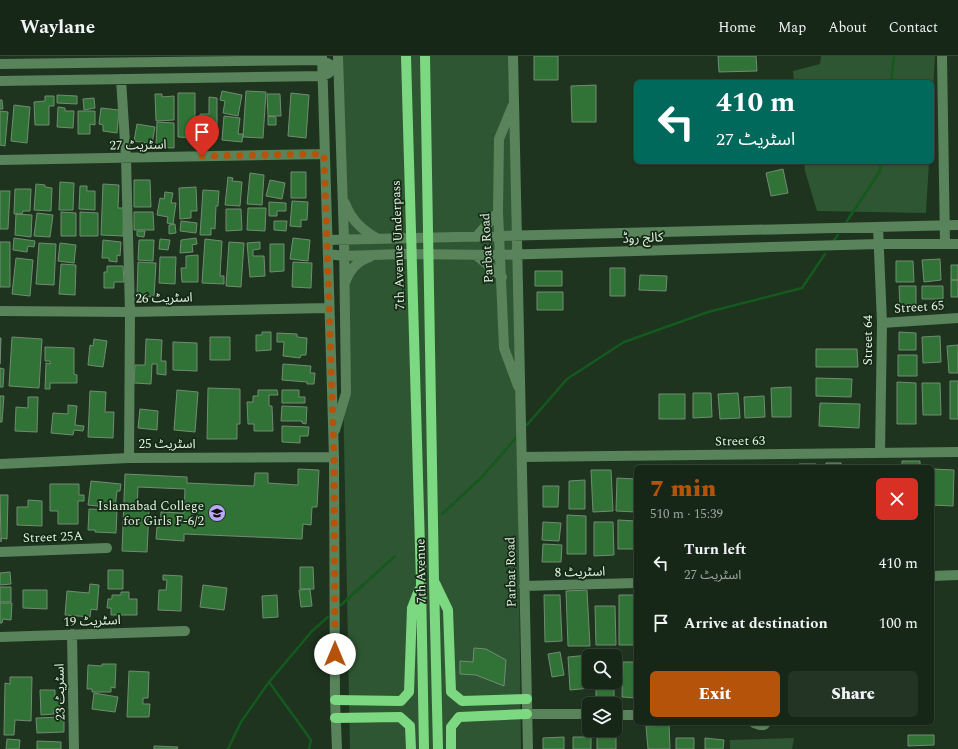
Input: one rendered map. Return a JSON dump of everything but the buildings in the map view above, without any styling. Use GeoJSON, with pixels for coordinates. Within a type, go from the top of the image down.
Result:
{"type":"FeatureCollection","features":[{"type":"Feature","properties":{"kind":"main road","name":"7th Avenue Underpass"},"geometry":{"type":"LineString","coordinates":[[406,56],[416,393]]}},
{"type":"Feature","properties":{"kind":"main road","name":"7th Avenue"},"geometry":{"type":"LineString","coordinates":[[425,56],[438,749]]}},
{"type":"Feature","properties":{"kind":"main road","name":"7th Avenue"},"geometry":{"type":"LineString","coordinates":[[416,393],[424,749]]}},
{"type":"Feature","properties":{"kind":"main road"},"geometry":{"type":"LineString","coordinates":[[434,581],[448,610],[451,692],[462,701],[527,698]]}},
{"type":"Feature","properties":{"kind":"main road"},"geometry":{"type":"LineString","coordinates":[[335,700],[401,701],[409,692],[412,608],[421,582]]}},
{"type":"Feature","properties":{"kind":"main road"},"geometry":{"type":"LineString","coordinates":[[451,749],[451,727],[459,717],[527,714]]}},
{"type":"Feature","properties":{"kind":"main road"},"geometry":{"type":"LineString","coordinates":[[335,718],[400,717],[410,726],[411,749]]}},
{"type":"Feature","properties":{"kind":"street"},"geometry":{"type":"LineString","coordinates":[[333,439],[346,393],[344,240],[338,56]]}},
{"type":"Feature","properties":{"kind":"street","name":"Parbat Road"},"geometry":{"type":"LineString","coordinates":[[513,56],[528,749]]}},
{"type":"Feature","properties":{"kind":"street"},"geometry":{"type":"LineString","coordinates":[[942,56],[945,244]]}},
{"type":"Feature","properties":{"kind":"street"},"geometry":{"type":"LineString","coordinates":[[0,64],[322,58],[338,69]]}},
{"type":"Feature","properties":{"kind":"street"},"geometry":{"type":"LineString","coordinates":[[322,58],[334,457],[335,718],[337,749]]}},
{"type":"Feature","properties":{"kind":"street"},"geometry":{"type":"LineString","coordinates":[[0,81],[323,76],[338,69]]}},
{"type":"Feature","properties":{"kind":"street"},"geometry":{"type":"LineString","coordinates":[[121,79],[126,158],[130,312],[129,458]]}},
{"type":"Feature","properties":{"kind":"street","name":"Parbat Road"},"geometry":{"type":"LineString","coordinates":[[514,101],[499,139],[498,212],[504,348],[521,394]]}},
{"type":"Feature","properties":{"kind":"street","name":"اسٹریٹ 27"},"geometry":{"type":"LineString","coordinates":[[0,160],[324,154]]}},
{"type":"Feature","properties":{"kind":"street"},"geometry":{"type":"LineString","coordinates":[[343,198],[348,211],[355,222],[366,232],[378,239]]}},
{"type":"Feature","properties":{"kind":"street"},"geometry":{"type":"LineString","coordinates":[[476,237],[498,212]]}},
{"type":"Feature","properties":{"kind":"street","name":"کالج روڈ"},"geometry":{"type":"LineString","coordinates":[[328,240],[958,225]]}},
{"type":"Feature","properties":{"kind":"street","name":"Street 64"},"geometry":{"type":"LineString","coordinates":[[878,227],[882,323],[880,453]]}},
{"type":"Feature","properties":{"kind":"street","name":"کالج روڈ"},"geometry":{"type":"LineString","coordinates":[[328,254],[344,256],[402,254],[500,255],[879,244],[958,244]]}},
{"type":"Feature","properties":{"kind":"street"},"geometry":{"type":"LineString","coordinates":[[344,286],[348,275],[355,266],[364,259],[376,255]]}},
{"type":"Feature","properties":{"kind":"street"},"geometry":{"type":"LineString","coordinates":[[476,255],[502,277]]}},
{"type":"Feature","properties":{"kind":"street","name":"اسٹریٹ 26"},"geometry":{"type":"LineString","coordinates":[[0,311],[130,312],[329,308]]}},
{"type":"Feature","properties":{"kind":"street","name":"Street 65"},"geometry":{"type":"LineString","coordinates":[[882,323],[958,318]]}},
{"type":"Feature","properties":{"kind":"street","name":"Street 63"},"geometry":{"type":"LineString","coordinates":[[522,457],[958,452]]}},
{"type":"Feature","properties":{"kind":"street","name":"اسٹریٹ 25"},"geometry":{"type":"LineString","coordinates":[[0,464],[129,458],[334,457]]}},
{"type":"Feature","properties":{"kind":"street","name":"Street 25A"},"geometry":{"type":"LineString","coordinates":[[0,552],[107,548]]}},
{"type":"Feature","properties":{"kind":"street"},"geometry":{"type":"LineString","coordinates":[[934,576],[958,575]]}},
{"type":"Feature","properties":{"kind":"street","name":"اسٹریٹ 8"},"geometry":{"type":"LineString","coordinates":[[524,586],[634,583]]}},
{"type":"Feature","properties":{"kind":"street","name":"اسٹریٹ 19"},"geometry":{"type":"LineString","coordinates":[[0,637],[185,631]]}},
{"type":"Feature","properties":{"kind":"street","name":"اسٹریٹ 23"},"geometry":{"type":"LineString","coordinates":[[72,634],[74,749]]}},
{"type":"Feature","properties":{"kind":"street"},"geometry":{"type":"LineString","coordinates":[[527,714],[582,714]]}},
{"type":"Feature","properties":{"kind":"street"},"geometry":{"type":"LineString","coordinates":[[622,715],[634,715]]}},
{"type":"Feature","properties":{"kind":"green space"},"geometry":{"type":"Polygon","coordinates":[[[338,56],[513,56],[521,749],[350,749],[337,81],[338,56]]]}},
{"type":"Feature","properties":{"kind":"green space"},"geometry":{"type":"Polygon","coordinates":[[[821,56],[935,56],[934,80],[794,80],[793,71],[820,64],[821,56]]]}},
{"type":"Feature","properties":{"kind":"green space"},"geometry":{"type":"Polygon","coordinates":[[[804,164],[929,164],[926,213],[817,211],[804,164]]]}},
{"type":"Feature","properties":{"kind":"green space"},"geometry":{"type":"Polygon","coordinates":[[[794,738],[792,749],[730,749],[730,740],[794,738]]]}},
{"type":"Feature","properties":{"kind":"waterway"},"geometry":{"type":"LineString","coordinates":[[891,80],[894,56]]}},
{"type":"Feature","properties":{"kind":"waterway"},"geometry":{"type":"LineString","coordinates":[[847,221],[880,171],[881,164]]}},
{"type":"Feature","properties":{"kind":"waterway"},"geometry":{"type":"LineString","coordinates":[[834,240],[838,235]]}},
{"type":"Feature","properties":{"kind":"waterway"},"geometry":{"type":"LineString","coordinates":[[527,425],[567,379],[624,342],[708,312],[802,288],[825,254]]}},
{"type":"Feature","properties":{"kind":"waterway"},"geometry":{"type":"LineString","coordinates":[[442,514],[482,477],[516,438]]}},
{"type":"Feature","properties":{"kind":"waterway"},"geometry":{"type":"LineString","coordinates":[[341,605],[395,556]]}},
{"type":"Feature","properties":{"kind":"waterway"},"geometry":{"type":"LineString","coordinates":[[309,749],[311,740],[269,682],[312,631],[328,617]]}},
{"type":"Feature","properties":{"kind":"waterway"},"geometry":{"type":"LineString","coordinates":[[228,749],[241,722],[269,682]]}},
{"type":"Feature","properties":{"kind":"place","name":"Islamabad College for Girls F-6/2"},"geometry":{"type":"Point","coordinates":[217,513]}},
{"type":"Feature","properties":{"kind":"route"},"geometry":{"type":"LineString","coordinates":[[202,156],[324,154],[334,457],[335,654]]}}]}
